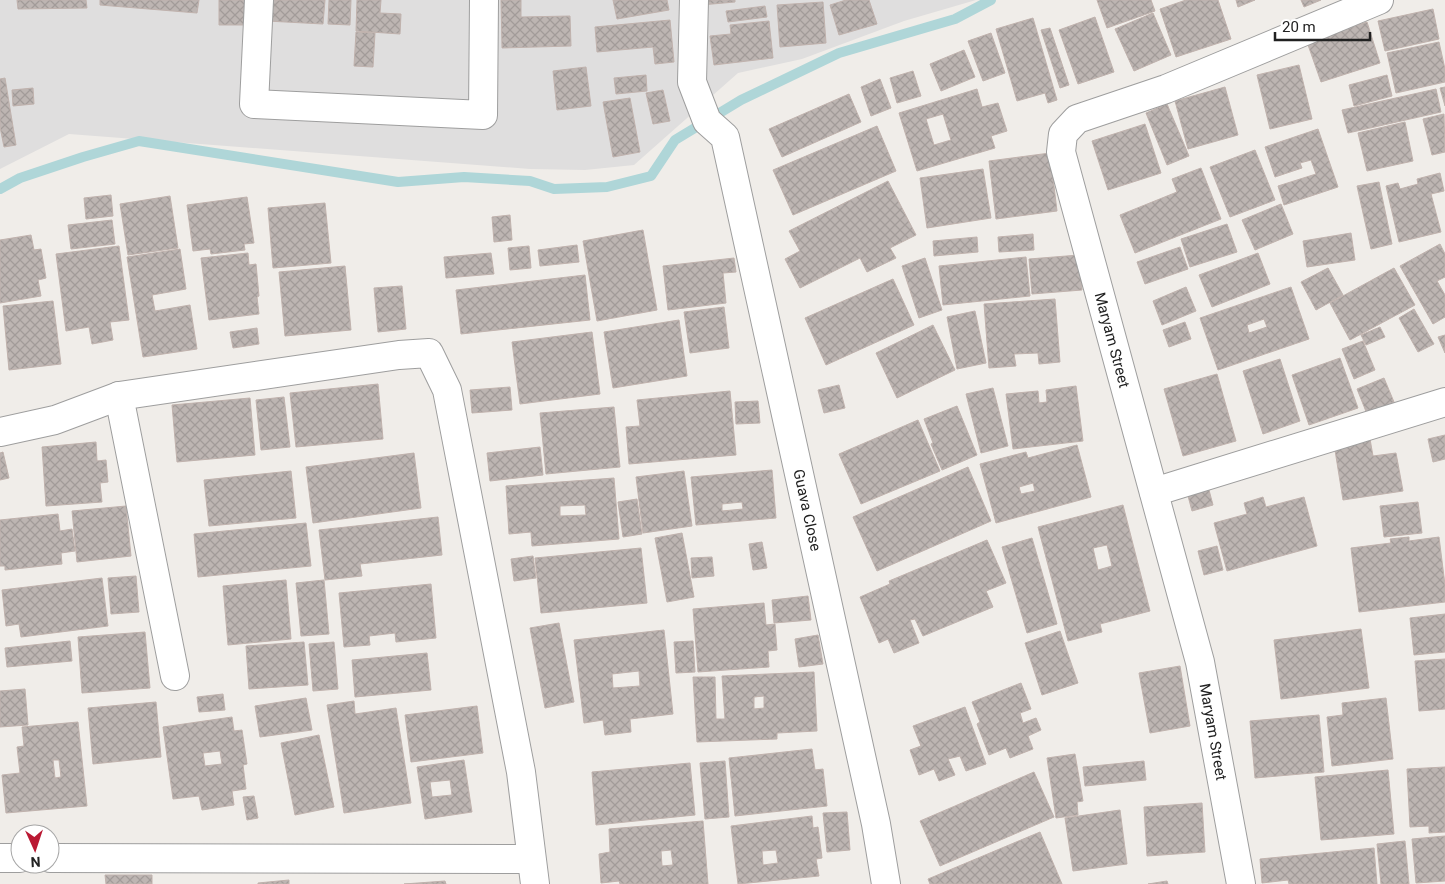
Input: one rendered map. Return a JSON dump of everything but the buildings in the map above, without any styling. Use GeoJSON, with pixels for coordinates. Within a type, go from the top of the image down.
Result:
{"type":"FeatureCollection","features":[{"type":"Feature","properties":{"kind":"street"},"geometry":{"type":"LineString","coordinates":[[259,0],[254,104],[483,115],[484,0]]}},
{"type":"Feature","properties":{"kind":"street","name":"Guava Close"},"geometry":{"type":"LineString","coordinates":[[694,0],[692,82],[707,121],[725,137],[876,824],[886,884]]}},
{"type":"Feature","properties":{"kind":"street","name":"Maryam Street"},"geometry":{"type":"LineString","coordinates":[[1241,884],[1200,662],[1061,152],[1063,134],[1077,118],[1166,88],[1379,0]]}},
{"type":"Feature","properties":{"kind":"street"},"geometry":{"type":"LineString","coordinates":[[0,432],[55,420],[119,396],[399,354],[429,353],[447,390],[521,772],[533,872],[60,858]]}},
{"type":"Feature","properties":{"kind":"street"},"geometry":{"type":"LineString","coordinates":[[119,396],[175,676]]}},
{"type":"Feature","properties":{"kind":"street"},"geometry":{"type":"LineString","coordinates":[[1154,492],[1445,402]]}},
{"type":"Feature","properties":{"kind":"shaded area"},"geometry":{"type":"Polygon","coordinates":[[[0,0],[976,0],[904,21],[802,59],[738,73],[634,165],[585,170],[530,169],[69,134],[0,169],[0,0]]]}},
{"type":"Feature","properties":{"kind":"waterway"},"geometry":{"type":"LineString","coordinates":[[0,189],[20,178],[139,141],[398,182],[464,177],[530,181],[554,189],[607,187],[651,176],[675,140],[741,100],[839,53],[955,19],[991,0]]}}]}
